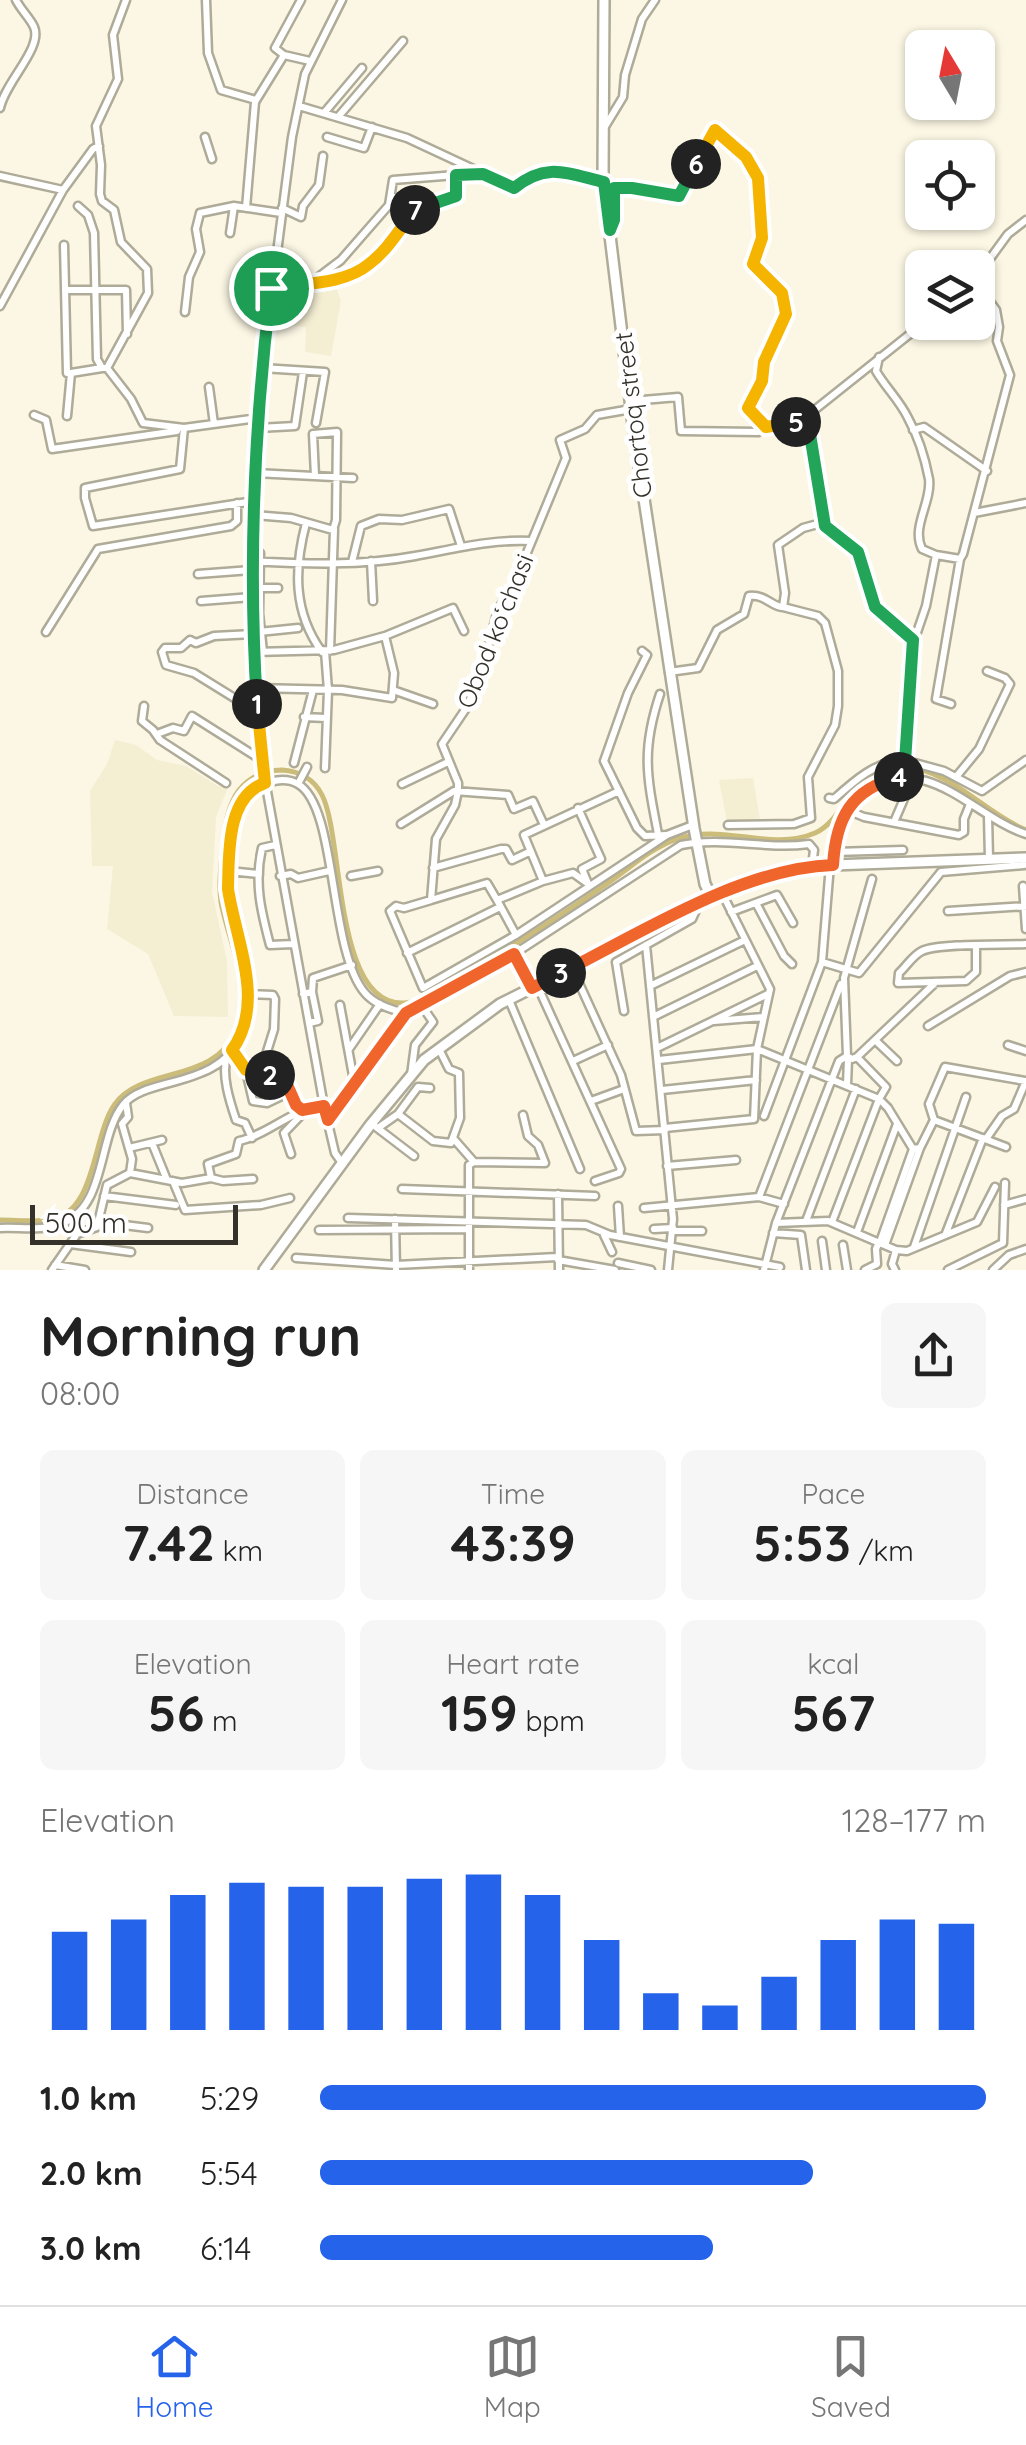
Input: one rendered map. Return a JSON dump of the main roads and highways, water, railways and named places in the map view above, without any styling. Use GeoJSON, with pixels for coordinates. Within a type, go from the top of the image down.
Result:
{"type":"FeatureCollection","features":[{"type":"Feature","properties":{"kind":"main road","name":"Chortoq street"},"geometry":{"type":"LineString","coordinates":[[604,0],[604,182],[631,405],[694,826],[705,884],[717,896]]}},
{"type":"Feature","properties":{"kind":"main road"},"geometry":{"type":"LineString","coordinates":[[264,1270],[411,1075],[438,1048],[534,986],[764,877],[812,866],[1024,860]]}},
{"type":"Feature","properties":{"kind":"waterway"},"geometry":{"type":"LineString","coordinates":[[0,1220],[43,1221],[65,1215],[85,1189],[115,1104],[142,1084],[212,1059],[237,1030],[243,999],[221,902],[221,861],[233,801],[243,785],[264,773],[294,772],[319,789],[329,816],[353,950],[364,978],[381,997],[404,1003],[446,986],[668,843],[694,835],[781,840],[815,833],[826,826],[860,783],[885,769],[903,767],[937,775],[1026,830]]}}]}
